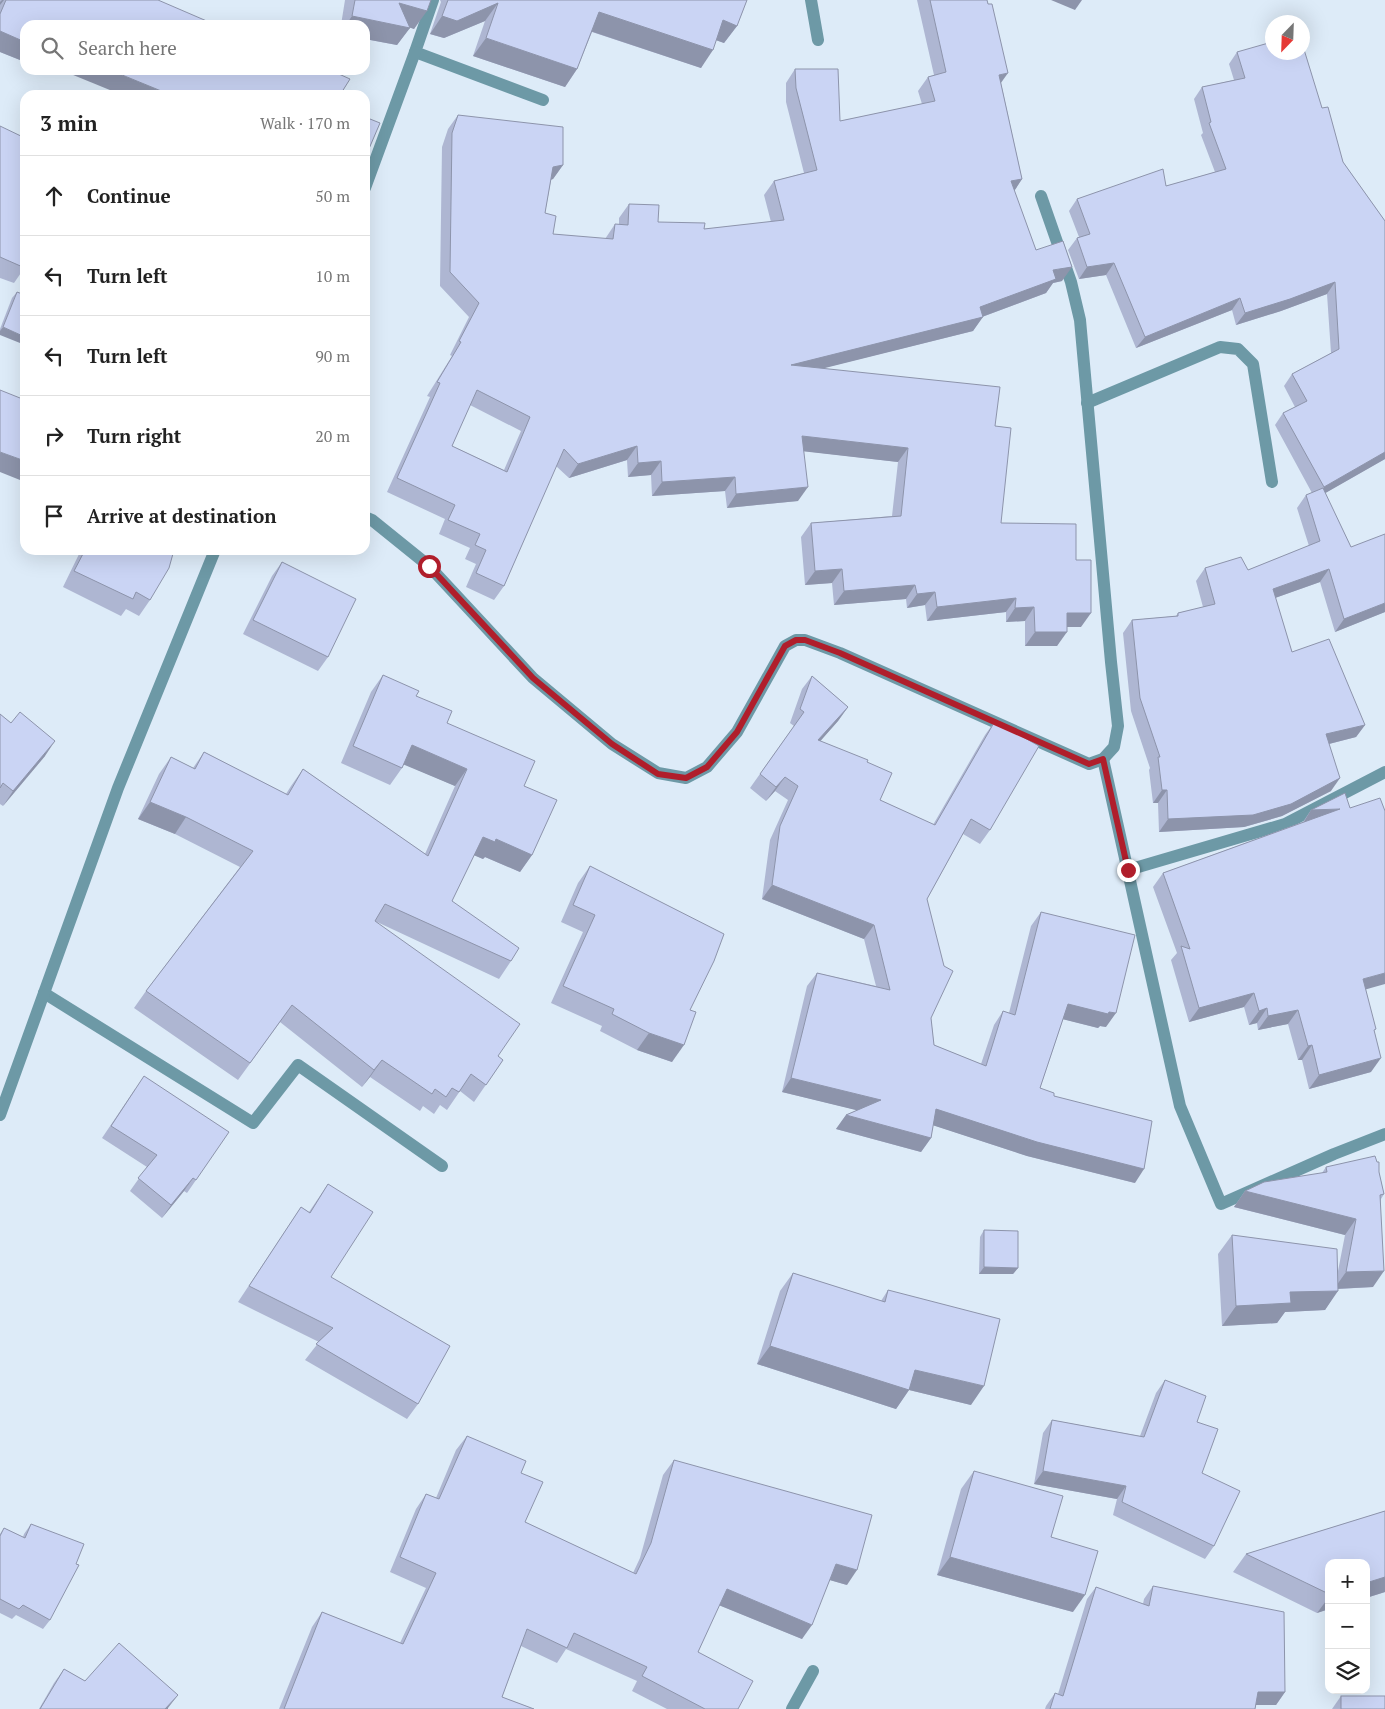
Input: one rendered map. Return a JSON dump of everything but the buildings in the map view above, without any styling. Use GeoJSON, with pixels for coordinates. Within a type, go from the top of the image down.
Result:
{"type":"FeatureCollection","features":[{"type":"Feature","properties":{"kind":"street"},"geometry":{"type":"LineString","coordinates":[[370,175],[416,52],[432,0]]}},
{"type":"Feature","properties":{"kind":"street"},"geometry":{"type":"LineString","coordinates":[[811,0],[818,40]]}},
{"type":"Feature","properties":{"kind":"street"},"geometry":{"type":"LineString","coordinates":[[416,52],[542,100]]}},
{"type":"Feature","properties":{"kind":"street"},"geometry":{"type":"LineString","coordinates":[[370,519],[429,566],[533,678],[612,744],[658,774],[686,778],[707,767],[737,732],[785,646],[796,640],[805,640],[840,653],[1089,764],[1103,759],[1114,747],[1118,726],[1080,320],[1071,282],[1041,196]]}},
{"type":"Feature","properties":{"kind":"street"},"geometry":{"type":"LineString","coordinates":[[1087,403],[1220,347],[1238,350],[1253,364],[1272,482]]}},
{"type":"Feature","properties":{"kind":"street"},"geometry":{"type":"LineString","coordinates":[[0,1115],[118,788],[213,555]]}},
{"type":"Feature","properties":{"kind":"street"},"geometry":{"type":"LineString","coordinates":[[1103,759],[1180,1106],[1221,1204],[1334,1154],[1385,1134]]}},
{"type":"Feature","properties":{"kind":"street"},"geometry":{"type":"LineString","coordinates":[[1128,870],[1285,824],[1385,772]]}},
{"type":"Feature","properties":{"kind":"street"},"geometry":{"type":"LineString","coordinates":[[44,993],[252,1123],[298,1065],[442,1166]]}},
{"type":"Feature","properties":{"kind":"street"},"geometry":{"type":"LineString","coordinates":[[792,1709],[814,1671]]}},
{"type":"Feature","properties":{"kind":"route"},"geometry":{"type":"LineString","coordinates":[[429,566],[533,678],[612,744],[658,774],[686,778],[707,767],[737,732],[785,646],[796,640],[805,640],[840,653],[1089,764],[1103,759],[1128,870]]}}]}
